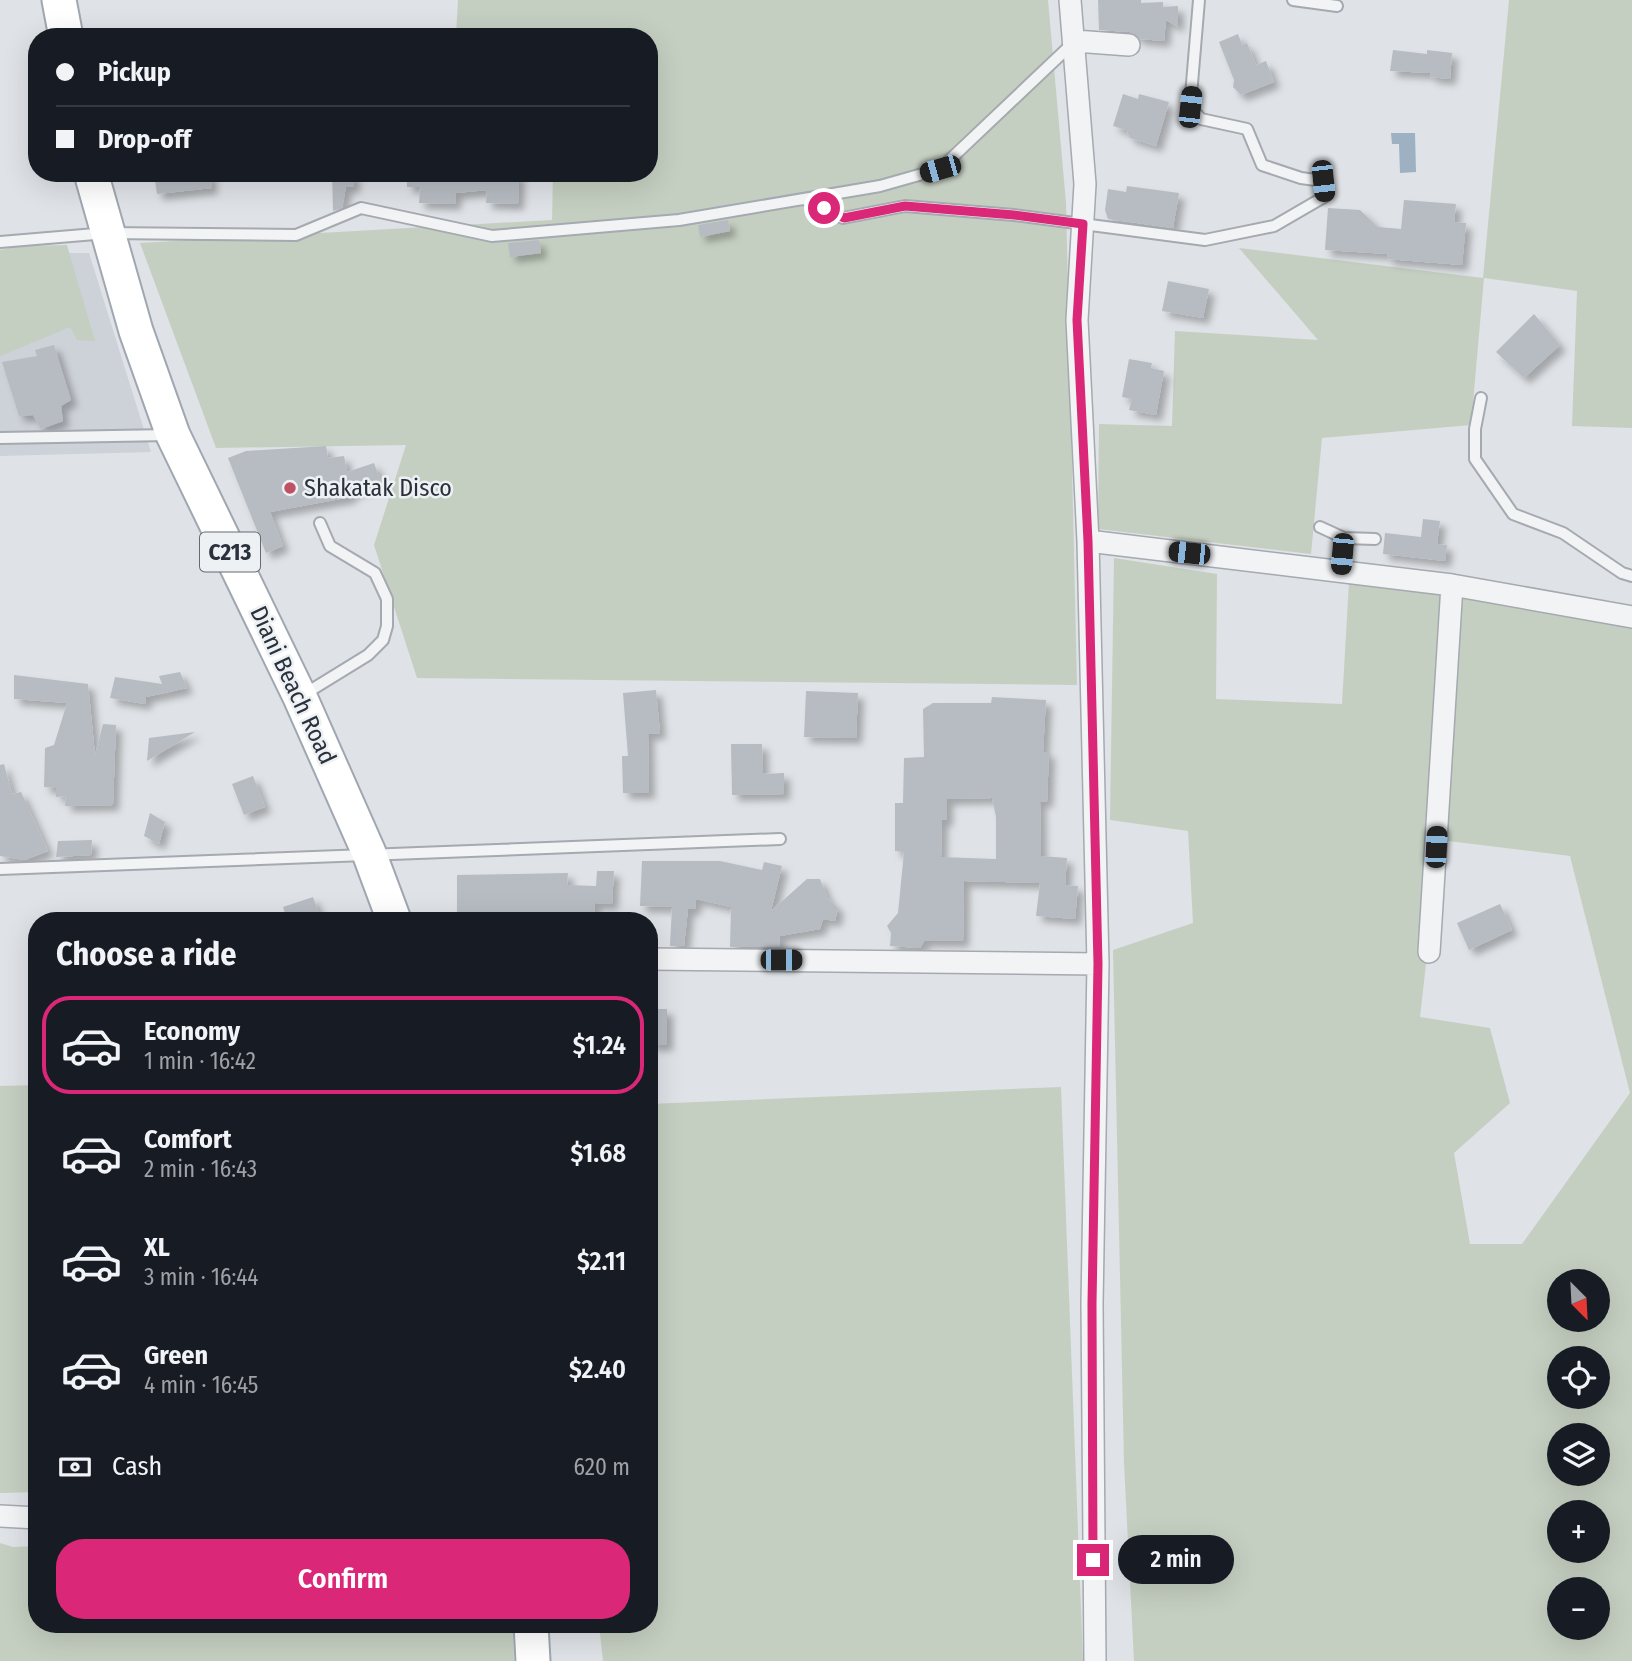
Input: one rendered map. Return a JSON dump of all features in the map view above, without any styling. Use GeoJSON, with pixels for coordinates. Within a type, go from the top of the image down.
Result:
{"type":"FeatureCollection","features":[{"type":"Feature","properties":{"kind":"main road"},"geometry":{"type":"LineString","coordinates":[[59,0],[64,28]]}},
{"type":"Feature","properties":{"kind":"main road","name":"Diani Beach Road"},"geometry":{"type":"LineString","coordinates":[[93,182],[136,331],[173,435],[300,697],[369,853],[391,912]]}},
{"type":"Feature","properties":{"kind":"main road"},"geometry":{"type":"LineString","coordinates":[[531,1633],[533,1661]]}},
{"type":"Feature","properties":{"kind":"street"},"geometry":{"type":"LineString","coordinates":[[1070,0],[1085,184],[1077,320],[1088,541],[1098,964],[1092,1304],[1095,1661]]}},
{"type":"Feature","properties":{"kind":"street"},"geometry":{"type":"LineString","coordinates":[[1075,41],[1129,45]]}},
{"type":"Feature","properties":{"kind":"street"},"geometry":{"type":"LineString","coordinates":[[1088,541],[1341,569],[1452,585],[1632,617]]}},
{"type":"Feature","properties":{"kind":"street"},"geometry":{"type":"LineString","coordinates":[[1429,952],[1452,585]]}},
{"type":"Feature","properties":{"kind":"street"},"geometry":{"type":"LineString","coordinates":[[658,959],[1098,964]]}},
{"type":"Feature","properties":{"kind":"street"},"geometry":{"type":"LineString","coordinates":[[0,1516],[28,1518]]}},
{"type":"Feature","properties":{"kind":"lane"},"geometry":{"type":"LineString","coordinates":[[804,199],[844,218],[905,206],[1014,215],[1205,240],[1274,226],[1324,197],[1323,181],[1301,178],[1262,165],[1247,129],[1201,119],[1190,107],[1199,0]]}},
{"type":"Feature","properties":{"kind":"lane"},"geometry":{"type":"LineString","coordinates":[[1293,0],[1337,6]]}},
{"type":"Feature","properties":{"kind":"lane"},"geometry":{"type":"LineString","coordinates":[[0,242],[107,233],[296,235],[361,208],[492,236],[679,220],[880,186],[940,169],[1075,41]]}},
{"type":"Feature","properties":{"kind":"lane"},"geometry":{"type":"LineString","coordinates":[[1481,398],[1475,429],[1475,459],[1513,514],[1563,533],[1622,573],[1632,576]]}},
{"type":"Feature","properties":{"kind":"lane"},"geometry":{"type":"LineString","coordinates":[[0,438],[173,435]]}},
{"type":"Feature","properties":{"kind":"lane"},"geometry":{"type":"LineString","coordinates":[[300,697],[368,655],[383,640],[387,626],[387,599],[375,573],[330,546],[320,523]]}},
{"type":"Feature","properties":{"kind":"lane"},"geometry":{"type":"LineString","coordinates":[[1320,527],[1344,538],[1375,538]]}},
{"type":"Feature","properties":{"kind":"lane"},"geometry":{"type":"LineString","coordinates":[[1341,569],[1344,538]]}},
{"type":"Feature","properties":{"kind":"lane"},"geometry":{"type":"LineString","coordinates":[[0,869],[369,853],[406,856],[780,839]]}},
{"type":"Feature","properties":{"kind":"shaded area"},"geometry":{"type":"Polygon","coordinates":[[[0,253],[89,253],[151,452],[0,456],[0,253]]]}},
{"type":"Feature","properties":{"kind":"green space"},"geometry":{"type":"Polygon","coordinates":[[[458,0],[1048,0],[1066,203],[1077,685],[417,678],[374,545],[406,445],[216,448],[140,243],[552,220],[553,182],[658,182],[658,28],[456,28],[458,0]]]}},
{"type":"Feature","properties":{"kind":"green space"},"geometry":{"type":"Polygon","coordinates":[[[1509,0],[1632,0],[1632,428],[1572,426],[1577,291],[1484,278],[1471,425],[1322,438],[1311,554],[1098,529],[1099,424],[1172,426],[1175,331],[1318,340],[1239,248],[1483,278],[1509,0]]]}},
{"type":"Feature","properties":{"kind":"green space"},"geometry":{"type":"Polygon","coordinates":[[[67,245],[95,341],[77,340],[70,327],[0,356],[0,250],[18,246],[67,245]]]}},
{"type":"Feature","properties":{"kind":"green space"},"geometry":{"type":"Polygon","coordinates":[[[1114,558],[1217,574],[1216,699],[1342,704],[1349,582],[1632,622],[1632,1661],[1134,1661],[1124,1463],[1113,950],[1193,923],[1188,831],[1110,820],[1114,558]],[[1440,840],[1420,1017],[1490,1028],[1510,1103],[1454,1153],[1470,1244],[1522,1244],[1630,1093],[1570,856],[1440,840]]]}},
{"type":"Feature","properties":{"kind":"green space"},"geometry":{"type":"Polygon","coordinates":[[[28,1085],[28,1492],[0,1493],[0,1086],[28,1085]]]}},
{"type":"Feature","properties":{"kind":"green space"},"geometry":{"type":"Polygon","coordinates":[[[1061,1087],[1083,1661],[603,1661],[600,1633],[658,1633],[658,1104],[1061,1087]]]}},
{"type":"Feature","properties":{"kind":"green space"},"geometry":{"type":"Polygon","coordinates":[[[0,1543],[13,1547],[28,1546],[28,1633],[513,1633],[514,1661],[0,1661],[0,1543]]]}},
{"type":"Feature","properties":{"kind":"water"},"geometry":{"type":"Polygon","coordinates":[[[1391,133],[1415,133],[1416,172],[1400,173],[1399,144],[1392,144],[1391,133]]]}},
{"type":"Feature","properties":{"kind":"building"},"geometry":{"type":"Polygon","coordinates":[[[1098,0],[1141,0],[1141,3],[1163,2],[1163,7],[1178,6],[1178,27],[1166,20],[1164,41],[1140,39],[1130,32],[1099,30],[1098,0]]]}},
{"type":"Feature","properties":{"kind":"building"},"geometry":{"type":"Polygon","coordinates":[[[1238,34],[1242,45],[1247,43],[1256,65],[1266,61],[1274,82],[1241,95],[1233,87],[1234,80],[1219,42],[1238,34]]]}},
{"type":"Feature","properties":{"kind":"building"},"geometry":{"type":"Polygon","coordinates":[[[1393,50],[1427,54],[1427,50],[1452,53],[1450,79],[1430,77],[1431,73],[1390,71],[1393,50]]]}},
{"type":"Feature","properties":{"kind":"building"},"geometry":{"type":"Polygon","coordinates":[[[1123,94],[1138,99],[1139,94],[1169,102],[1156,146],[1130,138],[1126,130],[1113,126],[1123,94]]]}},
{"type":"Feature","properties":{"kind":"building"},"geometry":{"type":"Polygon","coordinates":[[[155,182],[211,182],[212,188],[157,194],[155,182]]]}},
{"type":"Feature","properties":{"kind":"building"},"geometry":{"type":"Polygon","coordinates":[[[332,182],[354,182],[354,187],[346,187],[342,208],[333,211],[332,182]]]}},
{"type":"Feature","properties":{"kind":"building"},"geometry":{"type":"Polygon","coordinates":[[[407,182],[519,182],[518,204],[486,203],[487,190],[456,193],[455,204],[419,203],[420,187],[407,187],[407,182]]]}},
{"type":"Feature","properties":{"kind":"building"},"geometry":{"type":"Polygon","coordinates":[[[1127,186],[1179,193],[1173,228],[1108,219],[1105,210],[1108,189],[1126,192],[1127,186]]]}},
{"type":"Feature","properties":{"kind":"building"},"geometry":{"type":"Polygon","coordinates":[[[1404,200],[1456,204],[1454,222],[1466,223],[1462,265],[1387,259],[1388,254],[1325,250],[1328,208],[1360,210],[1378,227],[1401,229],[1404,200]]]}},
{"type":"Feature","properties":{"kind":"building"},"geometry":{"type":"Polygon","coordinates":[[[728,220],[730,231],[700,237],[698,225],[728,220]]]}},
{"type":"Feature","properties":{"kind":"building"},"geometry":{"type":"Polygon","coordinates":[[[539,240],[541,253],[510,257],[508,243],[539,240]]]}},
{"type":"Feature","properties":{"kind":"building"},"geometry":{"type":"Polygon","coordinates":[[[1168,281],[1209,289],[1203,318],[1162,311],[1168,281]]]}},
{"type":"Feature","properties":{"kind":"building"},"geometry":{"type":"Polygon","coordinates":[[[1534,314],[1560,345],[1524,378],[1496,352],[1534,314]]]}},
{"type":"Feature","properties":{"kind":"building"},"geometry":{"type":"Polygon","coordinates":[[[54,345],[71,400],[61,406],[63,421],[41,429],[33,415],[19,416],[2,362],[37,356],[35,350],[54,345]]]}},
{"type":"Feature","properties":{"kind":"building"},"geometry":{"type":"Polygon","coordinates":[[[1129,359],[1152,363],[1151,368],[1164,371],[1156,415],[1129,410],[1132,399],[1122,397],[1129,359]]]}},
{"type":"Feature","properties":{"kind":"building"},"geometry":{"type":"Polygon","coordinates":[[[326,446],[328,458],[344,456],[347,472],[374,463],[381,482],[350,493],[351,497],[270,512],[283,546],[266,553],[228,458],[246,451],[326,446]]]}},
{"type":"Feature","properties":{"kind":"building"},"geometry":{"type":"Polygon","coordinates":[[[1423,519],[1440,521],[1437,544],[1447,545],[1445,561],[1383,554],[1385,533],[1421,537],[1423,519]]]}},
{"type":"Feature","properties":{"kind":"building"},"geometry":{"type":"Polygon","coordinates":[[[180,672],[187,688],[146,697],[145,704],[110,698],[115,677],[162,684],[159,676],[180,672]]]}},
{"type":"Feature","properties":{"kind":"building"},"geometry":{"type":"Polygon","coordinates":[[[14,675],[88,684],[95,755],[103,724],[116,725],[113,805],[65,806],[66,796],[56,797],[56,788],[44,787],[45,748],[54,745],[67,703],[14,699],[14,675]]]}},
{"type":"Feature","properties":{"kind":"building"},"geometry":{"type":"Polygon","coordinates":[[[656,690],[660,733],[648,734],[649,793],[623,793],[622,756],[628,756],[623,693],[656,690]]]}},
{"type":"Feature","properties":{"kind":"building"},"geometry":{"type":"Polygon","coordinates":[[[806,691],[858,693],[856,738],[804,737],[806,691]]]}},
{"type":"Feature","properties":{"kind":"building"},"geometry":{"type":"Polygon","coordinates":[[[992,697],[1046,700],[1043,752],[1049,752],[1047,802],[1040,801],[1041,856],[1067,858],[1065,885],[1078,886],[1075,919],[1036,916],[1040,883],[964,881],[963,941],[924,941],[920,948],[890,946],[891,933],[887,926],[898,913],[904,852],[895,851],[895,803],[903,803],[904,758],[924,757],[923,709],[933,703],[991,703],[992,697]],[[992,798],[947,799],[947,820],[942,820],[941,857],[996,859],[996,817],[992,798]]]}},
{"type":"Feature","properties":{"kind":"building"},"geometry":{"type":"Polygon","coordinates":[[[195,732],[147,761],[149,738],[195,732]]]}},
{"type":"Feature","properties":{"kind":"building"},"geometry":{"type":"Polygon","coordinates":[[[731,744],[762,744],[763,774],[784,773],[784,794],[732,795],[731,744]]]}},
{"type":"Feature","properties":{"kind":"building"},"geometry":{"type":"Polygon","coordinates":[[[4,764],[12,794],[21,792],[48,851],[25,860],[0,856],[0,765],[4,764]]]}},
{"type":"Feature","properties":{"kind":"building"},"geometry":{"type":"Polygon","coordinates":[[[253,776],[265,807],[244,815],[232,784],[253,776]]]}},
{"type":"Feature","properties":{"kind":"building"},"geometry":{"type":"Polygon","coordinates":[[[150,813],[165,822],[159,844],[144,836],[150,813]]]}},
{"type":"Feature","properties":{"kind":"building"},"geometry":{"type":"Polygon","coordinates":[[[92,840],[91,855],[56,857],[58,841],[92,840]]]}},
{"type":"Feature","properties":{"kind":"building"},"geometry":{"type":"Polygon","coordinates":[[[642,861],[720,861],[762,870],[764,862],[782,866],[771,911],[807,879],[820,879],[827,897],[838,908],[835,921],[823,919],[820,929],[780,936],[779,947],[730,947],[731,907],[696,899],[695,909],[688,909],[684,946],[670,946],[672,907],[640,906],[642,861]]]}},
{"type":"Feature","properties":{"kind":"building"},"geometry":{"type":"Polygon","coordinates":[[[597,871],[614,871],[612,904],[595,903],[594,912],[457,912],[457,875],[568,873],[567,885],[596,886],[597,871]]]}},
{"type":"Feature","properties":{"kind":"building"},"geometry":{"type":"Polygon","coordinates":[[[313,897],[318,912],[285,912],[283,907],[313,897]]]}},
{"type":"Feature","properties":{"kind":"building"},"geometry":{"type":"Polygon","coordinates":[[[1500,904],[1512,930],[1469,950],[1457,923],[1500,904]]]}},
{"type":"Feature","properties":{"kind":"building"},"geometry":{"type":"Polygon","coordinates":[[[658,1009],[667,1009],[667,1045],[658,1045],[658,1009]]]}},
{"type":"Feature","properties":{"kind":"place","name":"Shakatak Disco"},"geometry":{"type":"Point","coordinates":[290,488]}},
{"type":"Feature","properties":{"kind":"route"},"geometry":{"type":"LineString","coordinates":[[824,208],[844,218],[905,206],[1083,224],[1077,320],[1088,541],[1098,964],[1098,1088],[1092,1304],[1093,1560]]}}]}
